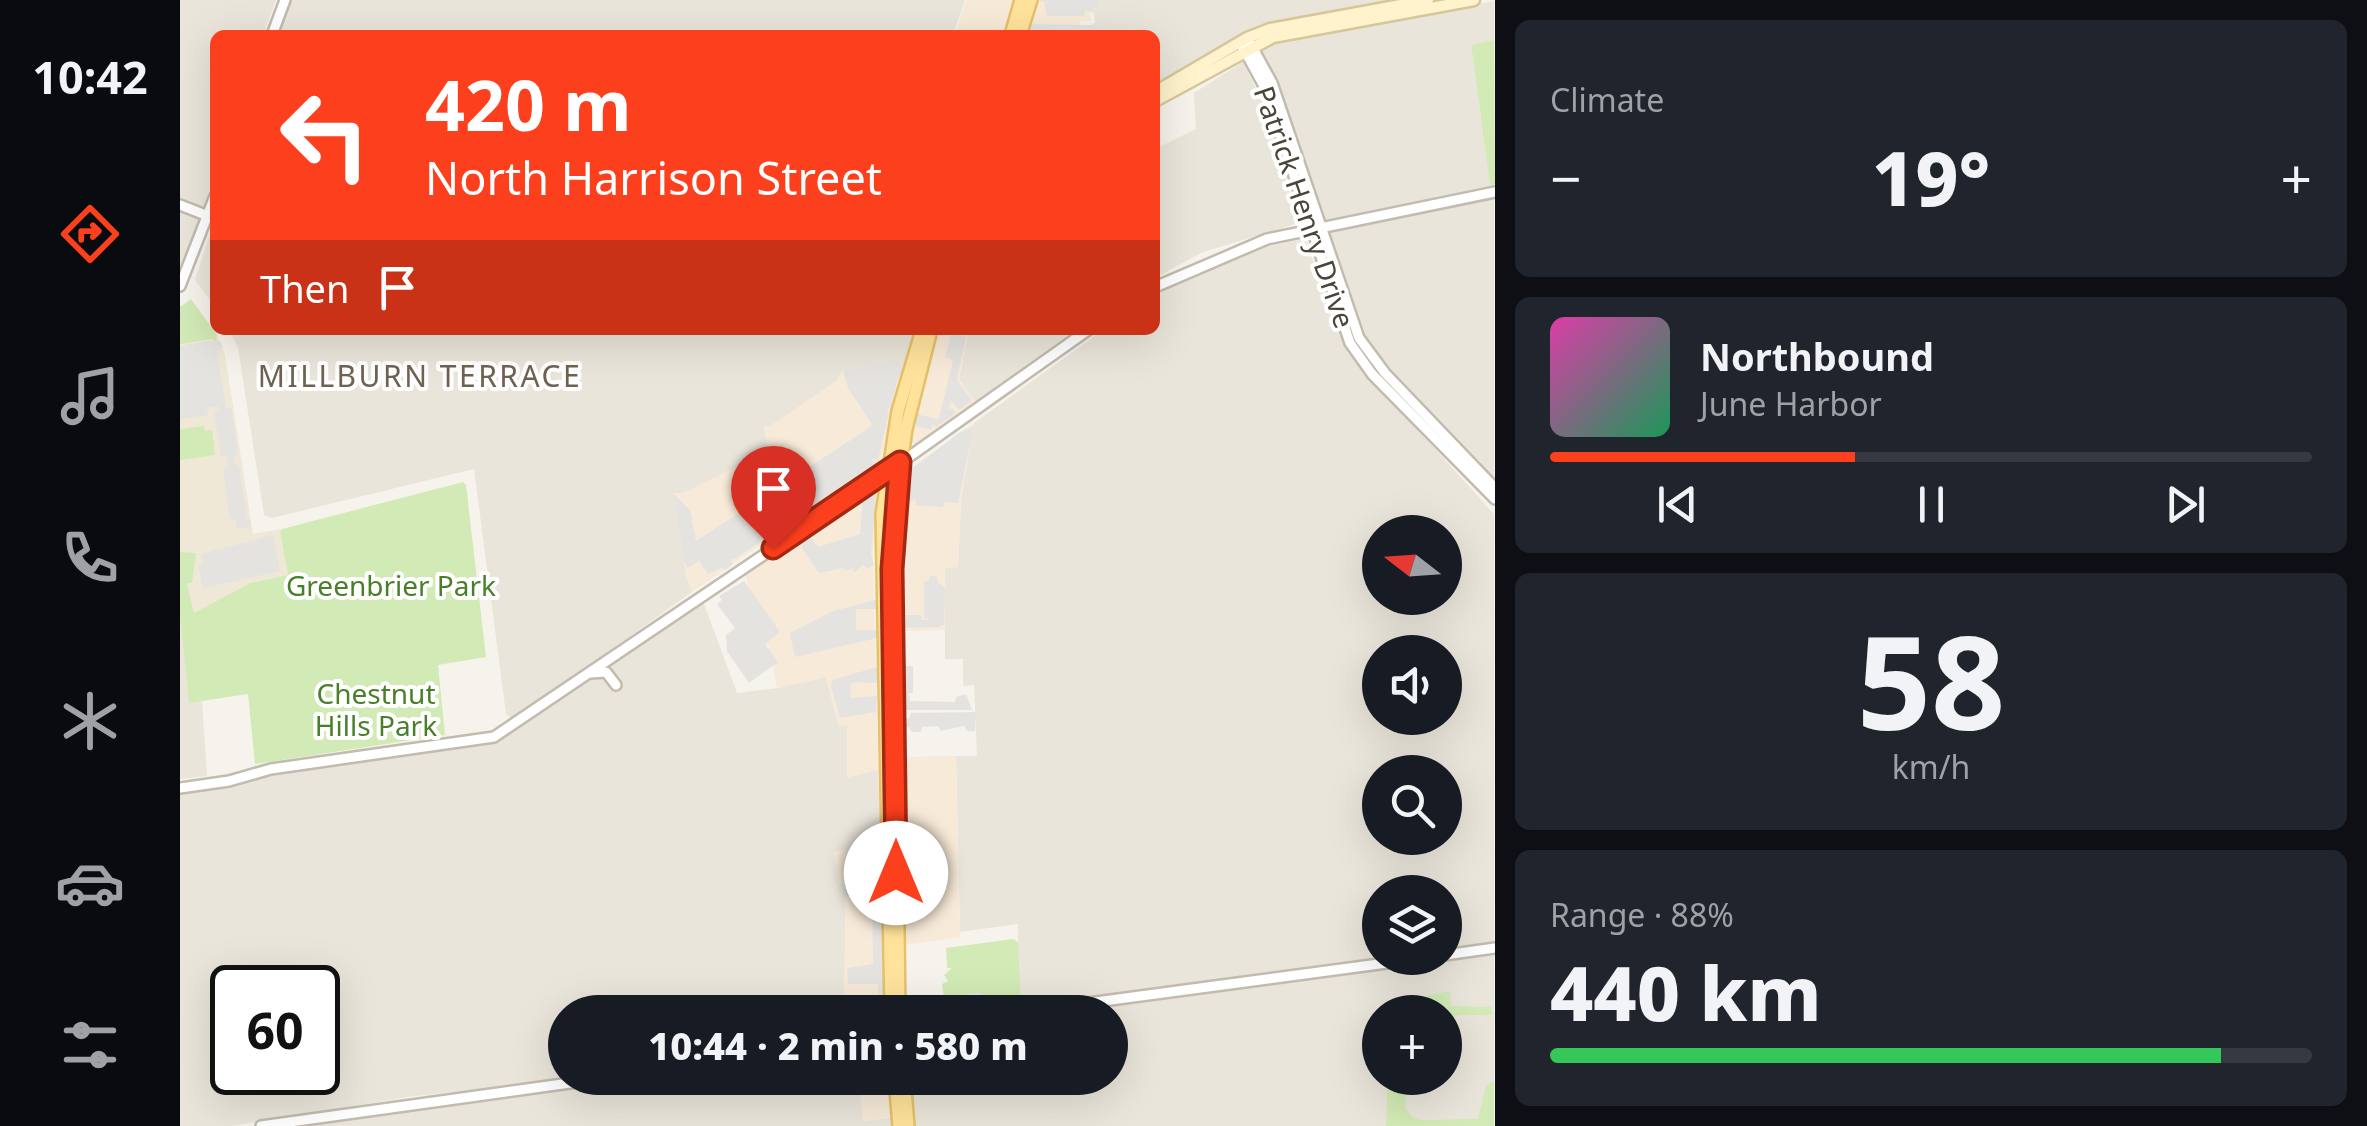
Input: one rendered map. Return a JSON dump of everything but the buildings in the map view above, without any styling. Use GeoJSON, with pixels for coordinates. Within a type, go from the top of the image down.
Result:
{"type":"FeatureCollection","features":[{"type":"Feature","properties":{"kind":"main road"},"geometry":{"type":"LineString","coordinates":[[1012,30],[1021,0]]}},
{"type":"Feature","properties":{"kind":"main road"},"geometry":{"type":"LineString","coordinates":[[1022,30],[1031,0]]}},
{"type":"Feature","properties":{"kind":"main road"},"geometry":{"type":"LineString","coordinates":[[1160,98],[1270,28],[1428,0]]}},
{"type":"Feature","properties":{"kind":"main road"},"geometry":{"type":"LineString","coordinates":[[1160,89],[1246,44],[1474,0]]}},
{"type":"Feature","properties":{"kind":"main road"},"geometry":{"type":"LineString","coordinates":[[891,995],[881,560],[887,471],[898,411],[921,335]]}},
{"type":"Feature","properties":{"kind":"main road"},"geometry":{"type":"LineString","coordinates":[[899,995],[892,569],[900,462],[931,335]]}},
{"type":"Feature","properties":{"kind":"main road"},"geometry":{"type":"LineString","coordinates":[[896,1095],[899,1126]]}},
{"type":"Feature","properties":{"kind":"main road"},"geometry":{"type":"LineString","coordinates":[[905,1095],[908,1126]]}},
{"type":"Feature","properties":{"kind":"street"},"geometry":{"type":"LineString","coordinates":[[274,30],[285,0]]}},
{"type":"Feature","properties":{"kind":"street","name":"Patrick Henry Drive"},"geometry":{"type":"LineString","coordinates":[[1246,44],[1352,323],[1368,352],[1494,488]]}},
{"type":"Feature","properties":{"kind":"street"},"geometry":{"type":"LineString","coordinates":[[1160,285],[1238,249],[1315,228],[1494,192]]}},
{"type":"Feature","properties":{"kind":"street"},"geometry":{"type":"LineString","coordinates":[[180,204],[208,216]]}},
{"type":"Feature","properties":{"kind":"street"},"geometry":{"type":"LineString","coordinates":[[180,286],[210,210]]}},
{"type":"Feature","properties":{"kind":"street","name":"Patrick Henry Drive"},"geometry":{"type":"LineString","coordinates":[[1315,228],[1343,326],[1356,353],[1494,500]]}},
{"type":"Feature","properties":{"kind":"street"},"geometry":{"type":"LineString","coordinates":[[180,788],[271,769],[494,738],[1081,335]]}},
{"type":"Feature","properties":{"kind":"street"},"geometry":{"type":"LineString","coordinates":[[589,674],[606,672],[616,685]]}},
{"type":"Feature","properties":{"kind":"street"},"geometry":{"type":"LineString","coordinates":[[1462,953],[1494,948]]}},
{"type":"Feature","properties":{"kind":"street"},"geometry":{"type":"LineString","coordinates":[[1128,998],[1362,966]]}},
{"type":"Feature","properties":{"kind":"street"},"geometry":{"type":"LineString","coordinates":[[261,1126],[548,1086]]}},
{"type":"Feature","properties":{"kind":"shaded area"},"geometry":{"type":"Polygon","coordinates":[[[180,0],[276,0],[265,30],[210,30],[210,194],[180,273],[180,0]]]}},
{"type":"Feature","properties":{"kind":"shaded area"},"geometry":{"type":"Polygon","coordinates":[[[291,0],[965,0],[955,30],[280,30],[291,0]]]}},
{"type":"Feature","properties":{"kind":"shaded area"},"geometry":{"type":"Polygon","coordinates":[[[966,0],[1014,0],[1005,30],[957,30],[966,0]]]}},
{"type":"Feature","properties":{"kind":"shaded area"},"geometry":{"type":"Polygon","coordinates":[[[1036,0],[1090,0],[1091,21],[1080,21],[1081,30],[1027,30],[1036,0]]]}},
{"type":"Feature","properties":{"kind":"shaded area"},"geometry":{"type":"Polygon","coordinates":[[[1037,0],[1098,0],[1098,7],[1093,12],[1085,11],[1084,16],[1047,16],[1044,2],[1037,0]]]}},
{"type":"Feature","properties":{"kind":"shaded area"},"geometry":{"type":"Polygon","coordinates":[[[1098,0],[1399,0],[1259,27],[1160,82],[1160,30],[1097,30],[1093,12],[1098,0]]]}},
{"type":"Feature","properties":{"kind":"shaded area"},"geometry":{"type":"Polygon","coordinates":[[[1494,1],[1494,40],[1471,46],[1490,184],[1494,184],[1494,476],[1367,339],[1294,127],[1261,47],[1277,40],[1494,1]]]}},
{"type":"Feature","properties":{"kind":"shaded area"},"geometry":{"type":"Polygon","coordinates":[[[1097,22],[1098,30],[1026,30],[1027,24],[1097,22]]]}},
{"type":"Feature","properties":{"kind":"shaded area"},"geometry":{"type":"Polygon","coordinates":[[[1243,62],[1261,99],[1299,223],[1203,252],[1160,275],[1160,147],[1196,129],[1194,93],[1243,62]]]}},
{"type":"Feature","properties":{"kind":"shaded area"},"geometry":{"type":"Polygon","coordinates":[[[210,234],[210,300],[195,280],[210,234]]]}},
{"type":"Feature","properties":{"kind":"shaded area"},"geometry":{"type":"Polygon","coordinates":[[[1305,239],[1348,353],[1494,514],[1494,1126],[914,1126],[911,1095],[1128,1095],[1128,995],[1018,995],[1018,924],[960,932],[956,756],[977,756],[974,685],[963,686],[963,659],[945,659],[945,568],[958,567],[961,500],[974,423],[1096,335],[1160,335],[1160,293],[1183,279],[1255,249],[1305,239]]]}},
{"type":"Feature","properties":{"kind":"shaded area"},"geometry":{"type":"Polygon","coordinates":[[[191,299],[210,325],[210,335],[217,335],[225,355],[253,534],[282,529],[288,575],[250,583],[194,613],[187,582],[196,554],[180,552],[180,307],[191,299]]]}},
{"type":"Feature","properties":{"kind":"shaded area"},"geometry":{"type":"Polygon","coordinates":[[[232,335],[916,335],[904,368],[898,362],[843,370],[838,380],[770,427],[764,427],[769,451],[684,493],[674,493],[692,592],[513,720],[506,714],[474,469],[272,518],[264,515],[238,348],[232,335]]]}},
{"type":"Feature","properties":{"kind":"shaded area"},"geometry":{"type":"Polygon","coordinates":[[[934,335],[968,335],[959,379],[975,402],[915,444],[908,439],[934,335]]]}},
{"type":"Feature","properties":{"kind":"shaded area"},"geometry":{"type":"Polygon","coordinates":[[[950,335],[966,337],[957,380],[972,401],[959,410],[951,401],[948,410],[952,408],[956,413],[936,427],[933,424],[931,430],[916,426],[915,414],[939,419],[953,360],[945,357],[950,335]]]}},
{"type":"Feature","properties":{"kind":"shaded area"},"geometry":{"type":"Polygon","coordinates":[[[968,335],[1068,335],[975,402],[959,379],[968,335]]]}},
{"type":"Feature","properties":{"kind":"shaded area"},"geometry":{"type":"Polygon","coordinates":[[[220,341],[223,347],[217,351],[238,454],[233,458],[239,465],[247,516],[243,518],[250,520],[251,527],[237,529],[235,519],[230,519],[223,468],[228,466],[227,456],[221,456],[214,411],[219,410],[218,406],[207,408],[208,415],[180,419],[180,346],[220,341]]]}},
{"type":"Feature","properties":{"kind":"shaded area"},"geometry":{"type":"Polygon","coordinates":[[[898,361],[904,368],[901,377],[893,378],[898,378],[890,408],[886,410],[889,412],[878,460],[872,459],[873,465],[812,506],[809,503],[811,510],[802,517],[798,511],[800,515],[730,559],[733,564],[725,570],[723,567],[708,574],[699,561],[688,568],[673,493],[690,510],[696,541],[866,430],[872,424],[848,388],[843,370],[898,361]]]}},
{"type":"Feature","properties":{"kind":"shaded area"},"geometry":{"type":"Polygon","coordinates":[[[897,362],[904,368],[880,463],[692,592],[673,493],[684,493],[768,451],[764,427],[838,380],[843,370],[897,362]]]}},
{"type":"Feature","properties":{"kind":"shaded area"},"geometry":{"type":"Polygon","coordinates":[[[974,423],[961,500],[958,567],[945,568],[945,630],[898,631],[904,473],[974,423]]]}},
{"type":"Feature","properties":{"kind":"shaded area"},"geometry":{"type":"Polygon","coordinates":[[[974,426],[958,503],[944,502],[943,507],[916,505],[915,499],[900,506],[901,494],[907,493],[910,470],[974,426]]]}},
{"type":"Feature","properties":{"kind":"shaded area"},"geometry":{"type":"Polygon","coordinates":[[[879,485],[873,551],[878,770],[847,777],[847,725],[839,726],[826,677],[777,688],[745,574],[879,485]]]}},
{"type":"Feature","properties":{"kind":"shaded area"},"geometry":{"type":"Polygon","coordinates":[[[870,493],[876,495],[871,554],[874,565],[867,569],[863,565],[854,573],[853,569],[843,568],[819,573],[798,542],[809,535],[818,547],[860,534],[863,498],[870,493]]]}},
{"type":"Feature","properties":{"kind":"shaded area"},"geometry":{"type":"Polygon","coordinates":[[[273,535],[280,571],[203,588],[198,565],[203,563],[201,554],[273,535]]]}},
{"type":"Feature","properties":{"kind":"shaded area"},"geometry":{"type":"Polygon","coordinates":[[[929,576],[937,576],[937,582],[945,588],[944,624],[901,628],[902,615],[921,615],[923,620],[930,620],[924,618],[924,581],[929,581],[929,576]]]}},
{"type":"Feature","properties":{"kind":"shaded area"},"geometry":{"type":"Polygon","coordinates":[[[744,581],[780,632],[765,644],[778,662],[749,683],[727,651],[726,635],[735,628],[717,604],[722,600],[719,596],[744,581]]]}},
{"type":"Feature","properties":{"kind":"shaded area"},"geometry":{"type":"Polygon","coordinates":[[[876,600],[876,609],[856,609],[856,630],[877,630],[877,638],[795,657],[790,633],[833,611],[876,600]]]}},
{"type":"Feature","properties":{"kind":"shaded area"},"geometry":{"type":"Polygon","coordinates":[[[703,601],[737,693],[826,677],[839,726],[847,725],[848,777],[878,770],[881,844],[834,852],[839,884],[846,883],[844,995],[548,995],[548,1081],[408,1097],[232,1126],[180,1126],[180,791],[273,773],[491,742],[513,732],[703,601]]]}},
{"type":"Feature","properties":{"kind":"shaded area"},"geometry":{"type":"Polygon","coordinates":[[[180,617],[189,702],[202,701],[207,776],[180,779],[180,617]]]}},
{"type":"Feature","properties":{"kind":"shaded area"},"geometry":{"type":"Polygon","coordinates":[[[904,666],[913,666],[910,701],[955,702],[956,697],[966,694],[972,710],[904,710],[904,687],[898,686],[898,677],[904,676],[904,666]]]}},
{"type":"Feature","properties":{"kind":"shaded area"},"geometry":{"type":"Polygon","coordinates":[[[877,667],[877,683],[854,682],[850,686],[851,698],[877,696],[876,712],[840,718],[832,680],[877,667]]]}},
{"type":"Feature","properties":{"kind":"shaded area"},"geometry":{"type":"Polygon","coordinates":[[[976,712],[975,731],[967,731],[964,726],[941,731],[938,726],[922,727],[921,732],[912,732],[909,727],[900,729],[900,719],[909,719],[911,713],[976,712]]]}},
{"type":"Feature","properties":{"kind":"shaded area"},"geometry":{"type":"Polygon","coordinates":[[[956,756],[960,937],[905,945],[901,757],[956,756]]]}},
{"type":"Feature","properties":{"kind":"shaded area"},"geometry":{"type":"Polygon","coordinates":[[[881,844],[885,995],[844,995],[846,884],[839,884],[834,852],[881,844]]]}},
{"type":"Feature","properties":{"kind":"shaded area"},"geometry":{"type":"Polygon","coordinates":[[[878,885],[882,890],[884,995],[878,995],[878,984],[848,984],[847,968],[873,964],[872,897],[876,893],[842,897],[842,890],[878,885]]]}},
{"type":"Feature","properties":{"kind":"shaded area"},"geometry":{"type":"Polygon","coordinates":[[[548,1091],[548,1095],[861,1095],[863,1121],[895,1117],[896,1126],[293,1126],[548,1091]]]}},
{"type":"Feature","properties":{"kind":"shaded area"},"geometry":{"type":"Polygon","coordinates":[[[861,1095],[893,1095],[895,1117],[863,1121],[861,1095]]]}},
{"type":"Feature","properties":{"kind":"green space"},"geometry":{"type":"Polygon","coordinates":[[[1494,40],[1495,184],[1490,185],[1471,45],[1494,40]]]}},
{"type":"Feature","properties":{"kind":"green space"},"geometry":{"type":"Polygon","coordinates":[[[191,299],[210,325],[210,335],[217,335],[216,342],[212,339],[180,344],[180,307],[191,299]]]}},
{"type":"Feature","properties":{"kind":"green space"},"geometry":{"type":"Polygon","coordinates":[[[204,426],[205,431],[212,430],[215,455],[180,460],[180,429],[204,426]]]}},
{"type":"Feature","properties":{"kind":"green space","name":"Greenbrier Park"},"geometry":{"type":"Polygon","coordinates":[[[463,482],[486,657],[438,665],[445,735],[255,764],[248,694],[189,703],[180,617],[180,552],[196,553],[192,583],[187,583],[194,613],[250,583],[288,575],[282,529],[463,482]]]}},
{"type":"Feature","properties":{"kind":"green space"},"geometry":{"type":"Polygon","coordinates":[[[1013,939],[1018,942],[1021,995],[944,995],[942,984],[948,981],[944,975],[952,968],[947,968],[946,948],[1013,939]]]}},
{"type":"Feature","properties":{"kind":"green space"},"geometry":{"type":"Polygon","coordinates":[[[1462,1006],[1491,1007],[1492,1015],[1462,1015],[1462,1006]]]}},
{"type":"Feature","properties":{"kind":"green space"},"geometry":{"type":"Polygon","coordinates":[[[1494,1081],[1494,1126],[1386,1126],[1387,1095],[1406,1095],[1405,1107],[1412,1117],[1421,1120],[1478,1119],[1486,1086],[1494,1081]]]}},
{"type":"Feature","properties":{"kind":"district","name":"MILLBURN TERRACE"},"geometry":{"type":"Point","coordinates":[420,377]}},
{"type":"Feature","properties":{"kind":"route"},"geometry":{"type":"LineString","coordinates":[[773,548],[900,462],[892,569],[896,873]]}},
{"type":"Feature","properties":{"kind":"park label","name":"Chestnut Hills Park"},"geometry":{"type":"Point","coordinates":[376,710]}}]}
